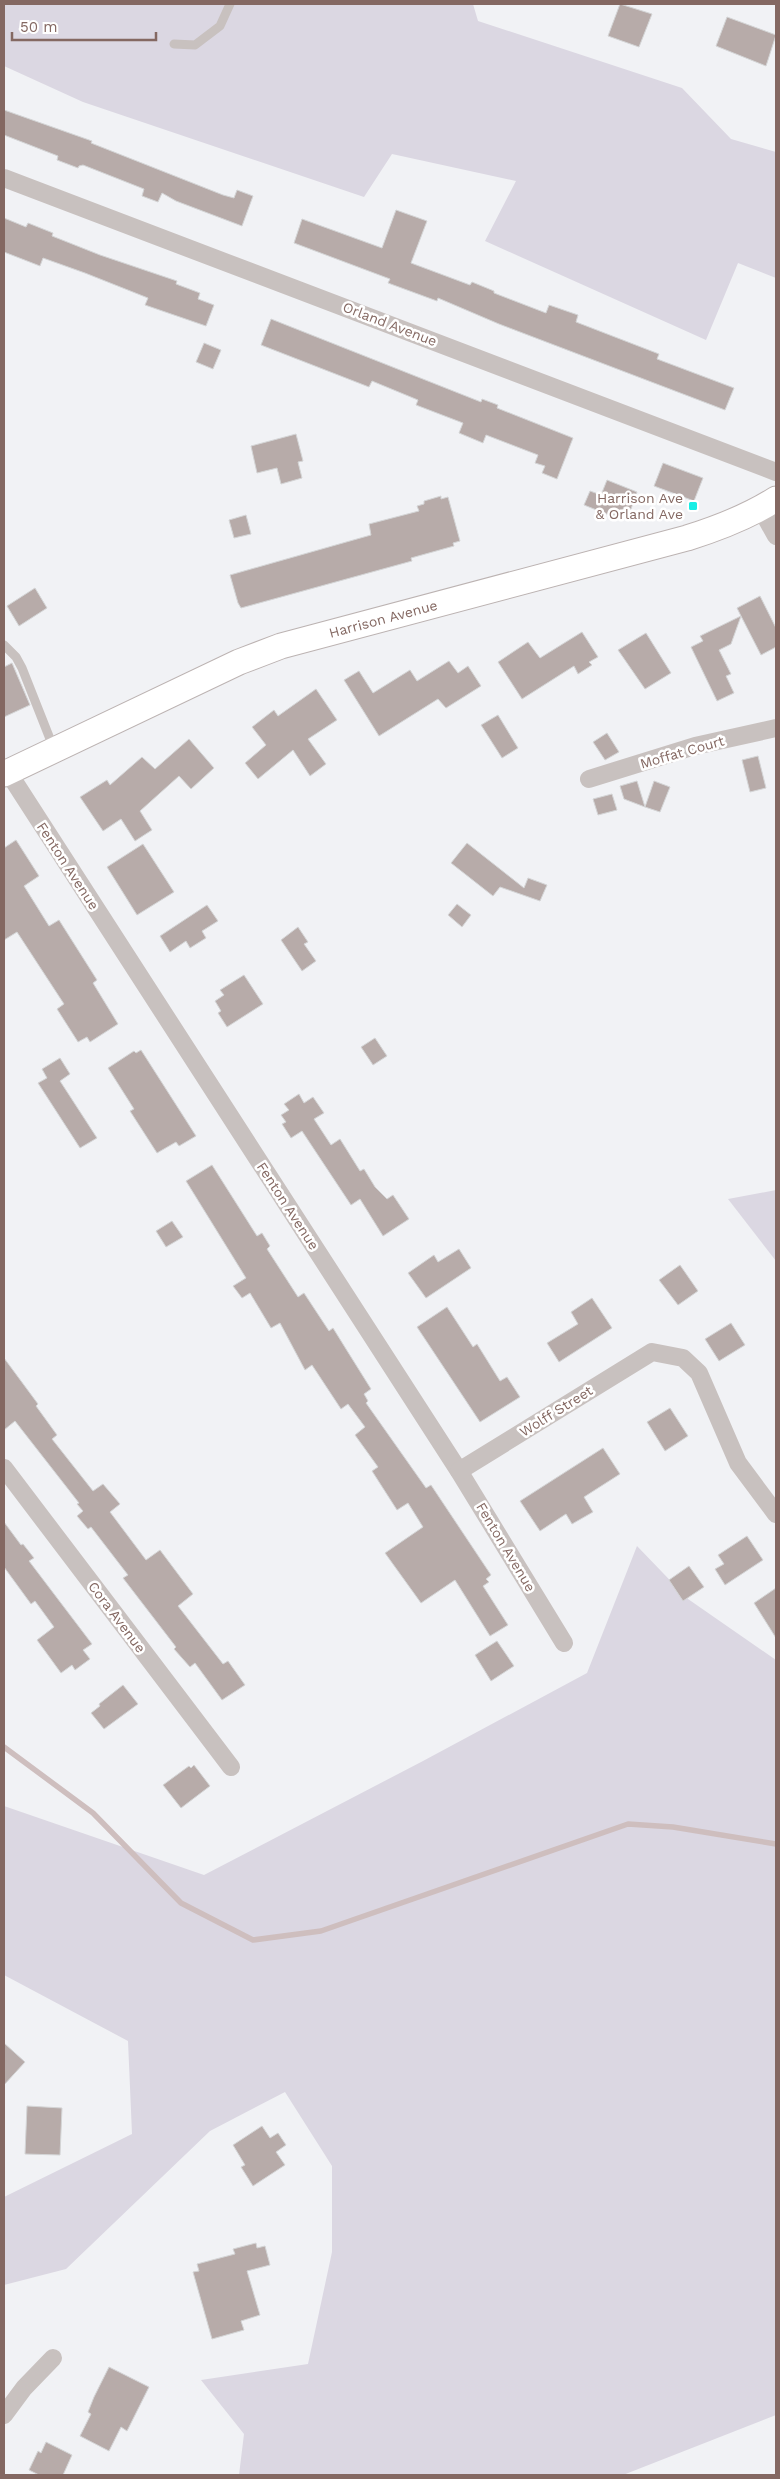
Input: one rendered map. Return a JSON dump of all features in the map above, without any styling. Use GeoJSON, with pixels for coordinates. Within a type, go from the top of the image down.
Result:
{"type":"FeatureCollection","features":[{"type":"Feature","properties":{"kind":"main road","name":"Harrison Avenue"},"geometry":{"type":"LineString","coordinates":[[6,773],[239,662],[281,646],[687,538],[728,525],[769,504]]}},
{"type":"Feature","properties":{"kind":"street","name":"Orland Avenue"},"geometry":{"type":"LineString","coordinates":[[4,178],[776,472]]}},
{"type":"Feature","properties":{"kind":"street"},"geometry":{"type":"LineString","coordinates":[[769,504],[776,536]]}},
{"type":"Feature","properties":{"kind":"street","name":"Moffat Court"},"geometry":{"type":"LineString","coordinates":[[589,779],[695,746],[776,728]]}},
{"type":"Feature","properties":{"kind":"street","name":"Fenton Avenue"},"geometry":{"type":"LineString","coordinates":[[6,773],[459,1471],[564,1643]]}},
{"type":"Feature","properties":{"kind":"street","name":"Wolff Street"},"geometry":{"type":"LineString","coordinates":[[459,1471],[652,1352],[683,1358],[699,1373],[738,1463],[776,1514]]}},
{"type":"Feature","properties":{"kind":"street","name":"Cora Avenue"},"geometry":{"type":"LineString","coordinates":[[4,1468],[231,1766]]}},
{"type":"Feature","properties":{"kind":"street"},"geometry":{"type":"LineString","coordinates":[[4,2415],[24,2388],[53,2358]]}},
{"type":"Feature","properties":{"kind":"lane"},"geometry":{"type":"LineString","coordinates":[[174,44],[195,45],[220,26],[230,4]]}},
{"type":"Feature","properties":{"kind":"lane"},"geometry":{"type":"LineString","coordinates":[[4,645],[16,657],[22,668],[54,750]]}},
{"type":"Feature","properties":{"kind":"shaded area"},"geometry":{"type":"Polygon","coordinates":[[[4,4],[473,4],[478,21],[682,88],[731,139],[776,152],[776,278],[738,263],[706,340],[485,241],[516,181],[392,154],[364,197],[83,102],[4,66],[4,4]]]}},
{"type":"Feature","properties":{"kind":"shaded area"},"geometry":{"type":"Polygon","coordinates":[[[776,1190],[776,1261],[728,1199],[776,1190]]]}},
{"type":"Feature","properties":{"kind":"shaded area"},"geometry":{"type":"Polygon","coordinates":[[[637,1546],[688,1599],[776,1660],[776,2415],[623,2475],[239,2475],[244,2434],[201,2380],[308,2364],[332,2252],[332,2166],[285,2092],[210,2131],[66,2269],[4,2285],[4,2197],[132,2134],[128,2041],[4,1975],[4,1806],[204,1875],[587,1673],[637,1546]]]}},
{"type":"Feature","properties":{"kind":"building"},"geometry":{"type":"Polygon","coordinates":[[[620,4],[652,14],[639,47],[608,36],[620,4]]]}},
{"type":"Feature","properties":{"kind":"building"},"geometry":{"type":"Polygon","coordinates":[[[727,17],[776,35],[766,66],[716,46],[727,17]]]}},
{"type":"Feature","properties":{"kind":"building"},"geometry":{"type":"Polygon","coordinates":[[[4,110],[92,141],[91,143],[223,195],[234,198],[237,190],[253,196],[242,226],[176,201],[162,193],[158,202],[142,196],[144,189],[83,165],[78,168],[57,160],[58,156],[4,135],[4,110]]]}},
{"type":"Feature","properties":{"kind":"building"},"geometry":{"type":"Polygon","coordinates":[[[396,210],[427,221],[411,263],[470,285],[472,282],[494,291],[494,293],[546,313],[549,305],[578,315],[576,322],[659,354],[657,359],[734,388],[725,410],[499,324],[438,298],[437,301],[388,283],[390,279],[294,243],[302,219],[382,248],[396,210]]]}},
{"type":"Feature","properties":{"kind":"building"},"geometry":{"type":"Polygon","coordinates":[[[4,218],[26,227],[28,223],[53,233],[52,236],[100,255],[177,281],[176,284],[200,293],[198,299],[214,305],[206,326],[145,305],[148,298],[85,273],[43,258],[40,266],[4,252],[4,218]]]}},
{"type":"Feature","properties":{"kind":"building"},"geometry":{"type":"Polygon","coordinates":[[[271,319],[481,402],[482,399],[498,405],[497,408],[573,438],[557,479],[542,473],[545,466],[535,463],[538,455],[486,435],[483,443],[459,433],[463,423],[416,405],[418,400],[372,381],[369,387],[261,345],[271,319]]]}},
{"type":"Feature","properties":{"kind":"building"},"geometry":{"type":"Polygon","coordinates":[[[204,343],[221,350],[213,369],[196,362],[204,343]]]}},
{"type":"Feature","properties":{"kind":"building"},"geometry":{"type":"Polygon","coordinates":[[[296,434],[303,461],[298,462],[302,478],[281,484],[277,468],[257,473],[251,446],[296,434]]]}},
{"type":"Feature","properties":{"kind":"building"},"geometry":{"type":"Polygon","coordinates":[[[663,463],[703,478],[694,501],[654,486],[663,463]]]}},
{"type":"Feature","properties":{"kind":"building"},"geometry":{"type":"Polygon","coordinates":[[[607,480],[637,492],[631,509],[624,507],[619,519],[584,505],[590,491],[601,495],[607,480]]]}},
{"type":"Feature","properties":{"kind":"building"},"geometry":{"type":"Polygon","coordinates":[[[441,496],[441,499],[448,497],[460,541],[453,543],[454,546],[411,558],[412,561],[241,608],[238,603],[230,575],[371,535],[369,524],[419,511],[417,506],[424,504],[424,501],[441,496]]]}},
{"type":"Feature","properties":{"kind":"building"},"geometry":{"type":"Polygon","coordinates":[[[246,515],[251,534],[234,538],[229,520],[246,515]]]}},
{"type":"Feature","properties":{"kind":"building"},"geometry":{"type":"Polygon","coordinates":[[[35,588],[47,608],[19,626],[7,606],[35,588]]]}},
{"type":"Feature","properties":{"kind":"building"},"geometry":{"type":"Polygon","coordinates":[[[760,596],[776,628],[776,647],[761,655],[737,608],[760,596]]]}},
{"type":"Feature","properties":{"kind":"building"},"geometry":{"type":"Polygon","coordinates":[[[741,616],[731,644],[719,650],[731,674],[726,676],[734,693],[717,701],[691,647],[703,641],[700,636],[741,616]]]}},
{"type":"Feature","properties":{"kind":"building"},"geometry":{"type":"Polygon","coordinates":[[[582,632],[598,657],[589,662],[592,665],[578,674],[574,666],[522,699],[498,662],[528,642],[540,658],[582,632]]]}},
{"type":"Feature","properties":{"kind":"building"},"geometry":{"type":"Polygon","coordinates":[[[646,633],[671,673],[645,689],[618,650],[646,633]]]}},
{"type":"Feature","properties":{"kind":"building"},"geometry":{"type":"Polygon","coordinates":[[[449,661],[458,673],[468,666],[481,686],[446,708],[438,699],[379,736],[344,680],[359,671],[373,693],[410,670],[417,681],[449,661]]]}},
{"type":"Feature","properties":{"kind":"building"},"geometry":{"type":"Polygon","coordinates":[[[12,663],[30,705],[4,717],[4,667],[12,663]]]}},
{"type":"Feature","properties":{"kind":"building"},"geometry":{"type":"Polygon","coordinates":[[[316,689],[337,720],[308,739],[326,764],[310,776],[293,750],[258,779],[245,763],[266,745],[252,727],[274,710],[278,716],[316,689]]]}},
{"type":"Feature","properties":{"kind":"building"},"geometry":{"type":"Polygon","coordinates":[[[498,715],[518,748],[502,758],[481,725],[498,715]]]}},
{"type":"Feature","properties":{"kind":"building"},"geometry":{"type":"Polygon","coordinates":[[[607,733],[619,752],[605,760],[593,742],[607,733]]]}},
{"type":"Feature","properties":{"kind":"building"},"geometry":{"type":"Polygon","coordinates":[[[189,739],[214,768],[191,789],[179,776],[140,811],[152,830],[135,841],[121,819],[103,831],[80,797],[107,780],[110,785],[142,757],[155,769],[189,739]]]}},
{"type":"Feature","properties":{"kind":"building"},"geometry":{"type":"Polygon","coordinates":[[[758,756],[766,788],[750,792],[742,760],[758,756]]]}},
{"type":"Feature","properties":{"kind":"building"},"geometry":{"type":"Polygon","coordinates":[[[637,781],[645,807],[624,799],[620,786],[637,781]]]}},
{"type":"Feature","properties":{"kind":"building"},"geometry":{"type":"Polygon","coordinates":[[[654,781],[670,787],[660,812],[645,807],[654,781]]]}},
{"type":"Feature","properties":{"kind":"building"},"geometry":{"type":"Polygon","coordinates":[[[612,794],[617,810],[598,815],[593,799],[612,794]]]}},
{"type":"Feature","properties":{"kind":"building"},"geometry":{"type":"Polygon","coordinates":[[[16,840],[39,876],[24,886],[49,926],[59,920],[97,980],[93,983],[118,1024],[90,1042],[87,1037],[78,1042],[57,1009],[64,1004],[17,932],[4,940],[4,848],[16,840]]]}},
{"type":"Feature","properties":{"kind":"building"},"geometry":{"type":"Polygon","coordinates":[[[467,843],[524,888],[528,878],[547,885],[540,901],[500,887],[493,896],[451,863],[467,843]]]}},
{"type":"Feature","properties":{"kind":"building"},"geometry":{"type":"Polygon","coordinates":[[[143,844],[174,892],[137,915],[107,867],[143,844]]]}},
{"type":"Feature","properties":{"kind":"building"},"geometry":{"type":"Polygon","coordinates":[[[457,904],[471,915],[462,927],[448,915],[457,904]]]}},
{"type":"Feature","properties":{"kind":"building"},"geometry":{"type":"Polygon","coordinates":[[[207,905],[218,921],[202,931],[206,938],[190,948],[186,941],[170,952],[160,936],[207,905]]]}},
{"type":"Feature","properties":{"kind":"building"},"geometry":{"type":"Polygon","coordinates":[[[298,927],[308,942],[304,944],[316,961],[302,971],[281,940],[298,927]]]}},
{"type":"Feature","properties":{"kind":"building"},"geometry":{"type":"Polygon","coordinates":[[[244,975],[263,1004],[227,1027],[218,1013],[221,1011],[215,1001],[224,995],[220,990],[244,975]]]}},
{"type":"Feature","properties":{"kind":"building"},"geometry":{"type":"Polygon","coordinates":[[[375,1038],[387,1056],[373,1065],[361,1047],[375,1038]]]}},
{"type":"Feature","properties":{"kind":"building"},"geometry":{"type":"Polygon","coordinates":[[[141,1050],[196,1136],[179,1146],[176,1142],[157,1153],[130,1111],[134,1109],[108,1068],[134,1051],[136,1053],[141,1050]]]}},
{"type":"Feature","properties":{"kind":"building"},"geometry":{"type":"Polygon","coordinates":[[[60,1058],[70,1074],[60,1081],[97,1138],[80,1148],[38,1083],[47,1078],[42,1069],[60,1058]]]}},
{"type":"Feature","properties":{"kind":"building"},"geometry":{"type":"Polygon","coordinates":[[[299,1094],[304,1103],[313,1097],[324,1113],[314,1119],[331,1145],[340,1139],[360,1171],[364,1169],[375,1187],[387,1199],[393,1195],[409,1219],[383,1236],[360,1199],[351,1205],[302,1131],[291,1138],[282,1124],[286,1122],[281,1115],[289,1110],[284,1104],[299,1094]]]}},
{"type":"Feature","properties":{"kind":"building"},"geometry":{"type":"Polygon","coordinates":[[[212,1165],[257,1236],[262,1233],[270,1246],[267,1249],[298,1297],[304,1293],[329,1331],[333,1328],[371,1389],[364,1394],[368,1401],[366,1403],[426,1488],[431,1485],[491,1575],[486,1579],[489,1582],[483,1586],[508,1625],[490,1636],[455,1580],[421,1603],[385,1553],[423,1527],[408,1503],[397,1510],[372,1471],[378,1467],[355,1435],[365,1427],[348,1404],[341,1409],[312,1365],[305,1370],[280,1323],[271,1328],[250,1293],[242,1298],[233,1286],[246,1278],[186,1181],[212,1165]]]}},
{"type":"Feature","properties":{"kind":"building"},"geometry":{"type":"Polygon","coordinates":[[[172,1221],[183,1237],[166,1247],[156,1231],[172,1221]]]}},
{"type":"Feature","properties":{"kind":"building"},"geometry":{"type":"Polygon","coordinates":[[[459,1249],[471,1268],[426,1298],[408,1273],[434,1255],[438,1262],[459,1249]]]}},
{"type":"Feature","properties":{"kind":"building"},"geometry":{"type":"Polygon","coordinates":[[[680,1265],[698,1291],[678,1305],[659,1280],[680,1265]]]}},
{"type":"Feature","properties":{"kind":"building"},"geometry":{"type":"Polygon","coordinates":[[[592,1298],[612,1328],[559,1362],[547,1343],[578,1324],[571,1312],[592,1298]]]}},
{"type":"Feature","properties":{"kind":"building"},"geometry":{"type":"Polygon","coordinates":[[[447,1307],[473,1347],[477,1344],[500,1381],[507,1377],[520,1397],[480,1422],[417,1327],[447,1307]]]}},
{"type":"Feature","properties":{"kind":"building"},"geometry":{"type":"Polygon","coordinates":[[[731,1323],[745,1345],[719,1361],[705,1339],[731,1323]]]}},
{"type":"Feature","properties":{"kind":"building"},"geometry":{"type":"Polygon","coordinates":[[[4,1358],[38,1404],[36,1406],[57,1435],[52,1439],[93,1491],[103,1484],[120,1504],[110,1512],[146,1560],[160,1550],[193,1594],[178,1606],[223,1664],[228,1661],[245,1685],[222,1700],[195,1663],[190,1667],[174,1649],[176,1647],[123,1578],[128,1575],[91,1527],[88,1529],[77,1516],[83,1511],[77,1504],[79,1503],[15,1421],[4,1430],[4,1358]]]}},
{"type":"Feature","properties":{"kind":"building"},"geometry":{"type":"Polygon","coordinates":[[[670,1408],[688,1436],[665,1451],[647,1422],[670,1408]]]}},
{"type":"Feature","properties":{"kind":"building"},"geometry":{"type":"Polygon","coordinates":[[[603,1448],[620,1474],[584,1497],[593,1512],[572,1524],[566,1514],[540,1531],[520,1501],[603,1448]]]}},
{"type":"Feature","properties":{"kind":"building"},"geometry":{"type":"Polygon","coordinates":[[[4,1522],[21,1545],[23,1544],[34,1558],[29,1561],[92,1644],[83,1650],[90,1659],[75,1670],[72,1665],[61,1673],[37,1640],[54,1627],[35,1601],[31,1604],[4,1567],[4,1522]]]}},
{"type":"Feature","properties":{"kind":"building"},"geometry":{"type":"Polygon","coordinates":[[[747,1536],[763,1560],[725,1585],[715,1569],[724,1564],[718,1555],[747,1536]]]}},
{"type":"Feature","properties":{"kind":"building"},"geometry":{"type":"Polygon","coordinates":[[[689,1566],[704,1587],[683,1601],[669,1580],[689,1566]]]}},
{"type":"Feature","properties":{"kind":"building"},"geometry":{"type":"Polygon","coordinates":[[[776,1588],[776,1638],[754,1603],[776,1588]]]}},
{"type":"Feature","properties":{"kind":"building"},"geometry":{"type":"Polygon","coordinates":[[[497,1641],[514,1666],[491,1681],[475,1655],[497,1641]]]}},
{"type":"Feature","properties":{"kind":"building"},"geometry":{"type":"Polygon","coordinates":[[[123,1685],[138,1704],[104,1729],[91,1713],[100,1706],[99,1704],[123,1685]]]}},
{"type":"Feature","properties":{"kind":"building"},"geometry":{"type":"Polygon","coordinates":[[[194,1765],[210,1786],[181,1808],[163,1785],[189,1766],[191,1768],[194,1765]]]}},
{"type":"Feature","properties":{"kind":"building"},"geometry":{"type":"Polygon","coordinates":[[[4,2043],[25,2062],[4,2085],[4,2043]]]}},
{"type":"Feature","properties":{"kind":"building"},"geometry":{"type":"Polygon","coordinates":[[[27,2106],[62,2108],[60,2155],[25,2154],[27,2106]]]}},
{"type":"Feature","properties":{"kind":"building"},"geometry":{"type":"Polygon","coordinates":[[[262,2126],[270,2138],[278,2133],[286,2145],[276,2152],[285,2165],[253,2186],[241,2167],[245,2165],[233,2145],[262,2126]]]}},
{"type":"Feature","properties":{"kind":"building"},"geometry":{"type":"Polygon","coordinates":[[[256,2243],[257,2248],[265,2246],[270,2265],[247,2271],[260,2315],[241,2321],[244,2330],[212,2339],[193,2272],[199,2271],[197,2264],[235,2254],[233,2249],[256,2243]]]}},
{"type":"Feature","properties":{"kind":"building"},"geometry":{"type":"Polygon","coordinates":[[[109,2367],[149,2387],[127,2431],[121,2427],[109,2451],[80,2436],[91,2414],[88,2412],[94,2397],[109,2367]]]}},
{"type":"Feature","properties":{"kind":"building"},"geometry":{"type":"Polygon","coordinates":[[[46,2442],[72,2455],[63,2475],[39,2475],[29,2470],[38,2451],[41,2453],[46,2442]]]}},
{"type":"Feature","properties":{"kind":"waterway"},"geometry":{"type":"LineString","coordinates":[[4,1747],[93,1813],[181,1903],[253,1940],[321,1931],[628,1824],[673,1827],[776,1844]]}},
{"type":"Feature","properties":{"kind":"place","name":"Harrison Ave & Orland Ave"},"geometry":{"type":"Point","coordinates":[693,506]}}]}
